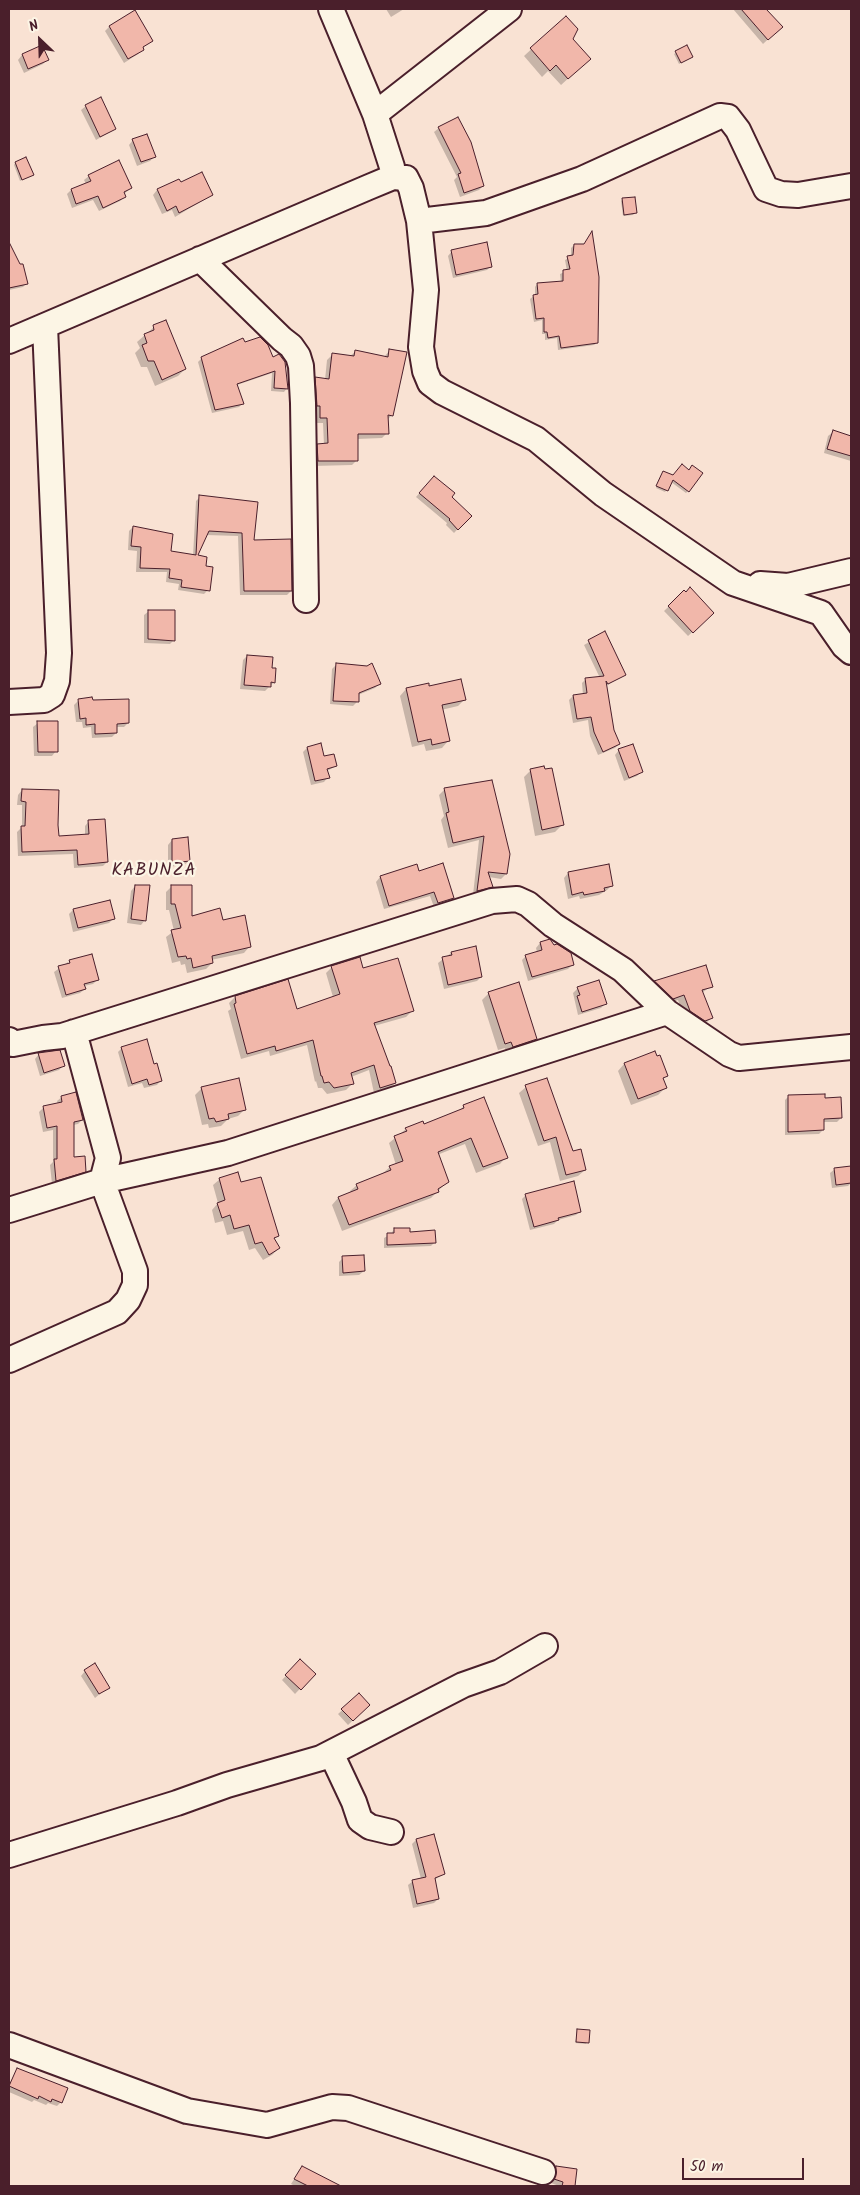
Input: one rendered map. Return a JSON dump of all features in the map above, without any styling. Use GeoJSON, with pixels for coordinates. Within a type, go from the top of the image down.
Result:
{"type":"FeatureCollection","features":[{"type":"Feature","properties":{"kind":"street"},"geometry":{"type":"LineString","coordinates":[[331,9],[375,114],[392,167],[393,177]]}},
{"type":"Feature","properties":{"kind":"street"},"geometry":{"type":"LineString","coordinates":[[375,114],[509,9]]}},
{"type":"Feature","properties":{"kind":"street"},"geometry":{"type":"LineString","coordinates":[[419,221],[486,213],[582,179],[720,116],[728,118],[738,130],[766,189],[781,194],[798,195],[851,186]]}},
{"type":"Feature","properties":{"kind":"street"},"geometry":{"type":"LineString","coordinates":[[9,340],[393,177],[406,178],[419,221],[426,290],[421,347],[425,371],[430,383],[442,392],[536,440],[603,494],[733,583],[821,613],[844,646],[851,652]]}},
{"type":"Feature","properties":{"kind":"street"},"geometry":{"type":"LineString","coordinates":[[200,259],[291,346],[298,356],[301,366],[303,403],[306,600]]}},
{"type":"Feature","properties":{"kind":"street"},"geometry":{"type":"LineString","coordinates":[[9,702],[44,700],[52,695],[57,681],[59,653],[45,326]]}},
{"type":"Feature","properties":{"kind":"street"},"geometry":{"type":"LineString","coordinates":[[733,583],[788,586],[851,571]]}},
{"type":"Feature","properties":{"kind":"street"},"geometry":{"type":"LineString","coordinates":[[9,1040],[13,1044],[62,1036],[492,901],[517,899],[528,904],[554,925],[623,970],[667,1012],[719,1049],[739,1058],[851,1047]]}},
{"type":"Feature","properties":{"kind":"street"},"geometry":{"type":"LineString","coordinates":[[9,1210],[102,1181],[228,1153],[667,1012]]}},
{"type":"Feature","properties":{"kind":"street"},"geometry":{"type":"LineString","coordinates":[[9,1360],[117,1312],[128,1300],[135,1285],[135,1271],[102,1181],[108,1158],[74,1032]]}},
{"type":"Feature","properties":{"kind":"street"},"geometry":{"type":"LineString","coordinates":[[9,1855],[177,1803],[226,1784],[321,1758],[463,1685],[500,1672],[545,1646]]}},
{"type":"Feature","properties":{"kind":"street"},"geometry":{"type":"LineString","coordinates":[[331,1753],[354,1802],[360,1820],[370,1827],[391,1832]]}},
{"type":"Feature","properties":{"kind":"street"},"geometry":{"type":"LineString","coordinates":[[9,2045],[187,2111],[267,2125],[332,2107],[348,2108],[542,2172]]}},
{"type":"Feature","properties":{"kind":"building"},"geometry":{"type":"Polygon","coordinates":[[[741,9],[766,9],[783,27],[768,40],[741,9]]]}},
{"type":"Feature","properties":{"kind":"building"},"geometry":{"type":"Polygon","coordinates":[[[135,10],[153,41],[143,47],[144,50],[128,59],[109,26],[135,10]]]}},
{"type":"Feature","properties":{"kind":"building"},"geometry":{"type":"Polygon","coordinates":[[[566,16],[578,29],[573,39],[591,59],[568,79],[556,65],[550,71],[530,48],[566,16]]]}},
{"type":"Feature","properties":{"kind":"building"},"geometry":{"type":"Polygon","coordinates":[[[42,45],[49,60],[28,69],[22,54],[42,45]]]}},
{"type":"Feature","properties":{"kind":"building"},"geometry":{"type":"Polygon","coordinates":[[[687,45],[693,57],[681,63],[675,51],[687,45]]]}},
{"type":"Feature","properties":{"kind":"building"},"geometry":{"type":"Polygon","coordinates":[[[101,97],[116,129],[100,137],[85,105],[101,97]]]}},
{"type":"Feature","properties":{"kind":"building"},"geometry":{"type":"Polygon","coordinates":[[[458,117],[471,142],[484,186],[464,193],[458,174],[461,173],[438,127],[458,117]]]}},
{"type":"Feature","properties":{"kind":"building"},"geometry":{"type":"Polygon","coordinates":[[[147,134],[156,157],[141,162],[132,139],[147,134]]]}},
{"type":"Feature","properties":{"kind":"building"},"geometry":{"type":"Polygon","coordinates":[[[26,157],[34,175],[22,180],[15,162],[26,157]]]}},
{"type":"Feature","properties":{"kind":"building"},"geometry":{"type":"Polygon","coordinates":[[[119,160],[132,188],[124,192],[126,197],[103,208],[98,196],[76,204],[71,189],[91,181],[88,175],[119,160]]]}},
{"type":"Feature","properties":{"kind":"building"},"geometry":{"type":"Polygon","coordinates":[[[202,172],[213,195],[179,213],[176,206],[167,211],[157,189],[179,179],[181,182],[202,172]]]}},
{"type":"Feature","properties":{"kind":"building"},"geometry":{"type":"Polygon","coordinates":[[[635,197],[637,213],[624,215],[622,198],[635,197]]]}},
{"type":"Feature","properties":{"kind":"building"},"geometry":{"type":"Polygon","coordinates":[[[592,231],[599,277],[598,343],[561,348],[559,336],[548,338],[547,332],[544,332],[544,318],[536,319],[533,295],[538,294],[537,283],[563,281],[563,270],[570,269],[567,256],[573,255],[574,244],[584,244],[592,231]]]}},
{"type":"Feature","properties":{"kind":"building"},"geometry":{"type":"Polygon","coordinates":[[[9,242],[20,264],[23,264],[28,284],[9,288],[9,242]]]}},
{"type":"Feature","properties":{"kind":"building"},"geometry":{"type":"Polygon","coordinates":[[[487,242],[492,267],[456,275],[451,250],[487,242]]]}},
{"type":"Feature","properties":{"kind":"building"},"geometry":{"type":"Polygon","coordinates":[[[166,320],[186,369],[162,380],[154,361],[148,361],[142,345],[147,343],[144,334],[154,330],[153,325],[166,320]]]}},
{"type":"Feature","properties":{"kind":"building"},"geometry":{"type":"Polygon","coordinates":[[[260,337],[268,345],[273,357],[279,354],[285,362],[288,389],[274,388],[275,371],[237,384],[244,404],[215,410],[201,357],[243,338],[245,342],[260,337]]]}},
{"type":"Feature","properties":{"kind":"building"},"geometry":{"type":"Polygon","coordinates":[[[389,349],[407,352],[393,416],[388,415],[389,434],[358,434],[358,461],[318,461],[317,444],[328,443],[327,418],[320,418],[320,406],[317,406],[315,377],[329,379],[332,353],[354,356],[355,350],[388,357],[389,349]]]}},
{"type":"Feature","properties":{"kind":"building"},"geometry":{"type":"Polygon","coordinates":[[[833,430],[851,436],[851,456],[827,449],[833,430]]]}},
{"type":"Feature","properties":{"kind":"building"},"geometry":{"type":"Polygon","coordinates":[[[682,464],[689,470],[692,465],[703,473],[689,492],[673,480],[668,491],[656,486],[663,471],[673,475],[682,464]]]}},
{"type":"Feature","properties":{"kind":"building"},"geometry":{"type":"Polygon","coordinates":[[[434,476],[455,493],[452,497],[472,516],[458,530],[450,519],[419,493],[434,476]]]}},
{"type":"Feature","properties":{"kind":"building"},"geometry":{"type":"Polygon","coordinates":[[[199,495],[258,502],[254,540],[291,539],[292,591],[244,591],[242,533],[209,531],[198,555],[207,557],[206,566],[213,567],[210,591],[181,587],[182,580],[169,578],[170,569],[140,568],[141,547],[131,546],[133,526],[173,534],[171,551],[196,555],[199,495]]]}},
{"type":"Feature","properties":{"kind":"building"},"geometry":{"type":"Polygon","coordinates":[[[690,587],[714,613],[693,633],[668,606],[684,590],[686,592],[690,587]]]}},
{"type":"Feature","properties":{"kind":"building"},"geometry":{"type":"Polygon","coordinates":[[[148,610],[175,610],[175,641],[148,639],[148,610]]]}},
{"type":"Feature","properties":{"kind":"building"},"geometry":{"type":"Polygon","coordinates":[[[605,631],[626,675],[608,684],[606,681],[614,730],[620,744],[603,752],[594,732],[591,717],[577,719],[573,695],[587,693],[585,678],[604,676],[588,640],[605,631]]]}},
{"type":"Feature","properties":{"kind":"building"},"geometry":{"type":"Polygon","coordinates":[[[247,655],[273,657],[272,668],[276,668],[275,683],[271,682],[271,687],[244,685],[247,655]]]}},
{"type":"Feature","properties":{"kind":"building"},"geometry":{"type":"Polygon","coordinates":[[[336,663],[367,666],[372,663],[381,684],[359,693],[359,702],[333,701],[336,663]]]}},
{"type":"Feature","properties":{"kind":"building"},"geometry":{"type":"Polygon","coordinates":[[[461,679],[466,700],[442,705],[450,741],[432,745],[431,739],[418,742],[406,688],[429,683],[429,686],[461,679]]]}},
{"type":"Feature","properties":{"kind":"building"},"geometry":{"type":"Polygon","coordinates":[[[92,697],[93,700],[129,699],[129,723],[117,724],[117,733],[95,734],[95,724],[86,725],[86,718],[80,719],[78,699],[92,697]]]}},
{"type":"Feature","properties":{"kind":"building"},"geometry":{"type":"Polygon","coordinates":[[[37,721],[58,721],[58,752],[38,752],[37,721]]]}},
{"type":"Feature","properties":{"kind":"building"},"geometry":{"type":"Polygon","coordinates":[[[321,743],[324,756],[334,754],[337,766],[327,769],[330,778],[315,781],[307,747],[321,743]]]}},
{"type":"Feature","properties":{"kind":"building"},"geometry":{"type":"Polygon","coordinates":[[[633,744],[643,772],[629,778],[618,749],[633,744]]]}},
{"type":"Feature","properties":{"kind":"building"},"geometry":{"type":"Polygon","coordinates":[[[544,766],[545,769],[552,768],[564,825],[542,830],[530,769],[544,766]]]}},
{"type":"Feature","properties":{"kind":"building"},"geometry":{"type":"Polygon","coordinates":[[[492,780],[510,854],[507,874],[488,872],[493,887],[477,891],[484,836],[453,843],[446,813],[449,812],[444,788],[492,780]]]}},
{"type":"Feature","properties":{"kind":"building"},"geometry":{"type":"Polygon","coordinates":[[[22,789],[59,790],[59,836],[89,834],[88,820],[105,819],[108,862],[78,865],[77,850],[22,852],[21,826],[25,826],[26,802],[21,801],[22,789]]]}},
{"type":"Feature","properties":{"kind":"building"},"geometry":{"type":"Polygon","coordinates":[[[188,837],[190,861],[172,863],[172,839],[188,837]]]}},
{"type":"Feature","properties":{"kind":"building"},"geometry":{"type":"Polygon","coordinates":[[[443,863],[454,898],[438,903],[434,892],[389,906],[380,876],[417,864],[419,871],[443,863]]]}},
{"type":"Feature","properties":{"kind":"building"},"geometry":{"type":"Polygon","coordinates":[[[609,864],[613,886],[604,888],[605,891],[584,895],[583,892],[572,895],[568,872],[609,864]]]}},
{"type":"Feature","properties":{"kind":"building"},"geometry":{"type":"Polygon","coordinates":[[[135,885],[150,885],[146,921],[131,919],[135,885]]]}},
{"type":"Feature","properties":{"kind":"building"},"geometry":{"type":"Polygon","coordinates":[[[171,885],[192,885],[192,916],[220,908],[223,920],[245,915],[251,947],[212,956],[213,963],[193,968],[191,958],[187,959],[186,956],[178,957],[171,930],[181,928],[175,904],[171,904],[171,885]]]}},
{"type":"Feature","properties":{"kind":"building"},"geometry":{"type":"Polygon","coordinates":[[[110,900],[115,919],[78,928],[73,909],[110,900]]]}},
{"type":"Feature","properties":{"kind":"building"},"geometry":{"type":"Polygon","coordinates":[[[550,939],[554,945],[557,944],[571,953],[574,965],[532,977],[525,955],[542,950],[540,942],[550,939]]]}},
{"type":"Feature","properties":{"kind":"building"},"geometry":{"type":"Polygon","coordinates":[[[476,946],[482,977],[448,985],[442,957],[452,955],[451,952],[476,946]]]}},
{"type":"Feature","properties":{"kind":"building"},"geometry":{"type":"Polygon","coordinates":[[[92,954],[99,980],[84,984],[86,989],[66,995],[58,966],[70,963],[69,960],[92,954]]]}},
{"type":"Feature","properties":{"kind":"building"},"geometry":{"type":"Polygon","coordinates":[[[360,957],[363,968],[398,958],[414,1011],[374,1023],[396,1083],[380,1088],[374,1065],[351,1073],[354,1084],[334,1088],[329,1082],[324,1083],[313,1040],[276,1051],[275,1046],[247,1054],[234,1004],[236,1003],[235,996],[288,979],[297,1009],[340,994],[331,966],[360,957]]]}},
{"type":"Feature","properties":{"kind":"building"},"geometry":{"type":"Polygon","coordinates":[[[706,965],[713,987],[702,990],[713,1018],[705,1021],[690,1011],[684,995],[673,999],[654,981],[706,965]]]}},
{"type":"Feature","properties":{"kind":"building"},"geometry":{"type":"Polygon","coordinates":[[[599,980],[607,1004],[582,1012],[577,996],[580,995],[577,987],[599,980]]]}},
{"type":"Feature","properties":{"kind":"building"},"geometry":{"type":"Polygon","coordinates":[[[519,982],[537,1039],[513,1047],[511,1042],[505,1044],[488,992],[519,982]]]}},
{"type":"Feature","properties":{"kind":"building"},"geometry":{"type":"Polygon","coordinates":[[[147,1039],[154,1064],[157,1063],[162,1081],[149,1085],[147,1079],[132,1084],[121,1047],[147,1039]]]}},
{"type":"Feature","properties":{"kind":"building"},"geometry":{"type":"Polygon","coordinates":[[[60,1050],[65,1066],[44,1073],[38,1053],[60,1050]]]}},
{"type":"Feature","properties":{"kind":"building"},"geometry":{"type":"Polygon","coordinates":[[[655,1051],[657,1056],[660,1055],[668,1076],[663,1078],[667,1088],[638,1099],[624,1063],[655,1051]]]}},
{"type":"Feature","properties":{"kind":"building"},"geometry":{"type":"Polygon","coordinates":[[[239,1078],[246,1110],[228,1114],[229,1119],[216,1122],[214,1118],[209,1119],[201,1087],[239,1078]]]}},
{"type":"Feature","properties":{"kind":"building"},"geometry":{"type":"Polygon","coordinates":[[[547,1078],[573,1151],[581,1149],[586,1170],[566,1175],[556,1137],[544,1141],[525,1085],[547,1078]]]}},
{"type":"Feature","properties":{"kind":"building"},"geometry":{"type":"Polygon","coordinates":[[[76,1092],[83,1120],[74,1122],[74,1157],[85,1156],[86,1172],[56,1181],[54,1159],[57,1159],[57,1126],[47,1128],[43,1106],[62,1102],[61,1096],[76,1092]]]}},
{"type":"Feature","properties":{"kind":"building"},"geometry":{"type":"Polygon","coordinates":[[[825,1094],[825,1098],[841,1097],[842,1118],[824,1119],[824,1130],[788,1132],[788,1095],[825,1094]]]}},
{"type":"Feature","properties":{"kind":"building"},"geometry":{"type":"Polygon","coordinates":[[[484,1097],[508,1158],[483,1167],[471,1138],[438,1152],[449,1182],[438,1189],[439,1192],[349,1225],[338,1197],[358,1189],[356,1184],[391,1170],[389,1166],[403,1161],[394,1136],[407,1131],[405,1128],[423,1121],[424,1124],[464,1108],[463,1105],[484,1097]]]}},
{"type":"Feature","properties":{"kind":"building"},"geometry":{"type":"Polygon","coordinates":[[[851,1166],[851,1183],[836,1185],[834,1168],[851,1166]]]}},
{"type":"Feature","properties":{"kind":"building"},"geometry":{"type":"Polygon","coordinates":[[[238,1172],[241,1182],[261,1177],[279,1236],[274,1238],[280,1248],[269,1255],[262,1242],[255,1244],[249,1225],[234,1229],[230,1215],[222,1218],[217,1203],[225,1200],[219,1178],[238,1172]]]}},
{"type":"Feature","properties":{"kind":"building"},"geometry":{"type":"Polygon","coordinates":[[[574,1181],[581,1212],[534,1227],[525,1194],[574,1181]]]}},
{"type":"Feature","properties":{"kind":"building"},"geometry":{"type":"Polygon","coordinates":[[[394,1228],[410,1228],[410,1232],[435,1230],[436,1243],[387,1245],[387,1233],[394,1233],[394,1228]]]}},
{"type":"Feature","properties":{"kind":"building"},"geometry":{"type":"Polygon","coordinates":[[[364,1255],[365,1271],[343,1273],[342,1256],[364,1255]]]}},
{"type":"Feature","properties":{"kind":"building"},"geometry":{"type":"Polygon","coordinates":[[[300,1659],[316,1674],[301,1690],[285,1675],[300,1659]]]}},
{"type":"Feature","properties":{"kind":"building"},"geometry":{"type":"Polygon","coordinates":[[[95,1663],[110,1688],[99,1694],[84,1670],[95,1663]]]}},
{"type":"Feature","properties":{"kind":"building"},"geometry":{"type":"Polygon","coordinates":[[[359,1693],[370,1705],[353,1721],[341,1709],[359,1693]]]}},
{"type":"Feature","properties":{"kind":"building"},"geometry":{"type":"Polygon","coordinates":[[[434,1834],[445,1874],[435,1878],[439,1899],[417,1904],[412,1880],[426,1877],[416,1839],[434,1834]]]}},
{"type":"Feature","properties":{"kind":"building"},"geometry":{"type":"Polygon","coordinates":[[[577,2029],[590,2030],[589,2043],[576,2042],[577,2029]]]}},
{"type":"Feature","properties":{"kind":"building"},"geometry":{"type":"Polygon","coordinates":[[[17,2068],[68,2088],[62,2103],[52,2099],[51,2102],[39,2096],[38,2099],[9,2086],[17,2068]]]}},
{"type":"Feature","properties":{"kind":"building"},"geometry":{"type":"Polygon","coordinates":[[[302,2166],[341,2186],[308,2186],[294,2179],[302,2166]]]}},
{"type":"Feature","properties":{"kind":"building"},"geometry":{"type":"Polygon","coordinates":[[[556,2166],[577,2169],[575,2186],[562,2186],[563,2182],[554,2179],[556,2166]]]}},
{"type":"Feature","properties":{"kind":"district","name":"KABUNZA"},"geometry":{"type":"Point","coordinates":[154,872]}}]}
